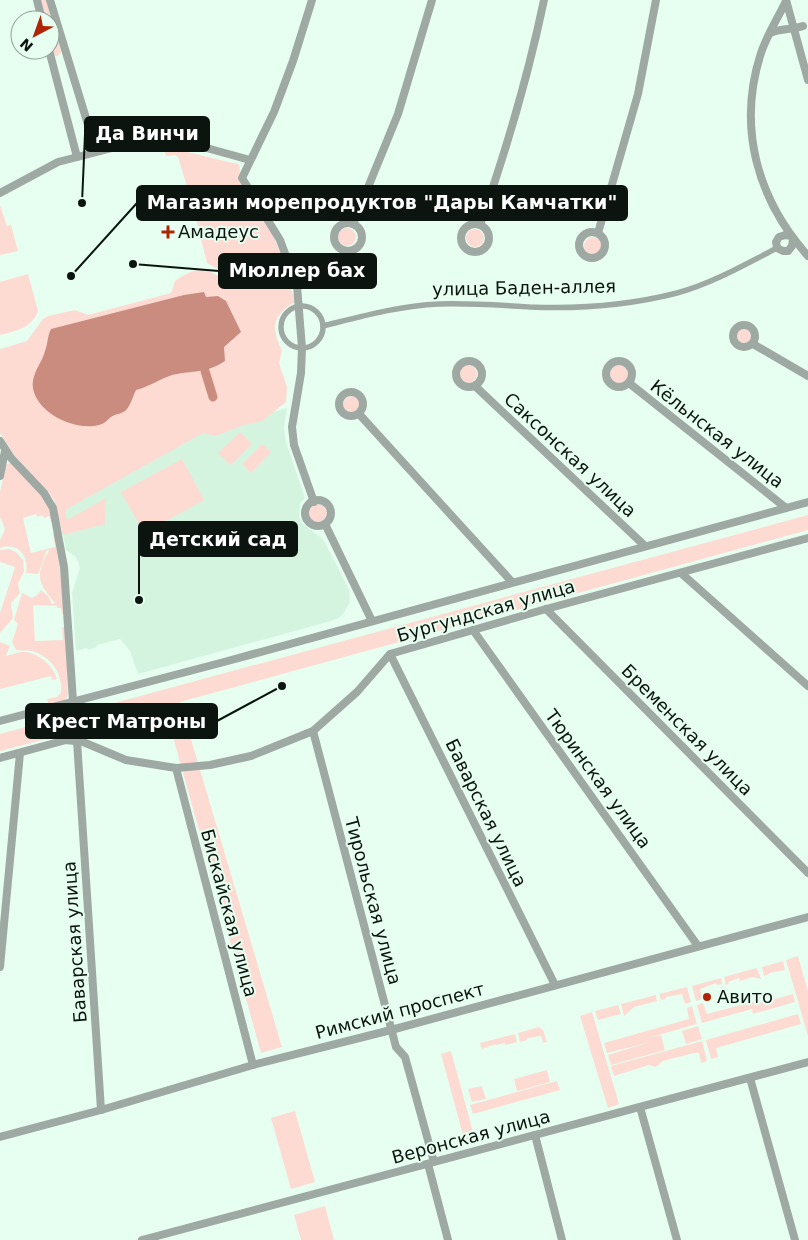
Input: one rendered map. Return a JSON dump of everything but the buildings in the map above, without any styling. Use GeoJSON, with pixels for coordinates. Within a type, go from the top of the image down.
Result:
{"type":"FeatureCollection","features":[{"type":"Feature","properties":{"kind":"street"},"geometry":{"type":"LineString","coordinates":[[50,0],[96,151]]}},
{"type":"Feature","properties":{"kind":"street"},"geometry":{"type":"LineString","coordinates":[[312,0],[293,61],[274,112],[242,178],[280,240],[297,286],[302,348],[301,373],[292,427],[294,444],[314,502]]}},
{"type":"Feature","properties":{"kind":"street"},"geometry":{"type":"LineString","coordinates":[[353,224],[398,114],[432,0]]}},
{"type":"Feature","properties":{"kind":"street"},"geometry":{"type":"LineString","coordinates":[[480,225],[502,163],[531,59],[544,0]]}},
{"type":"Feature","properties":{"kind":"street"},"geometry":{"type":"LineString","coordinates":[[598,233],[638,94],[656,0]]}},
{"type":"Feature","properties":{"kind":"street"},"geometry":{"type":"LineString","coordinates":[[786,1],[808,80]]}},
{"type":"Feature","properties":{"kind":"street"},"geometry":{"type":"LineString","coordinates":[[786,1],[761,51],[754,78],[751,124],[757,167],[765,190],[777,215],[792,238],[808,256]]}},
{"type":"Feature","properties":{"kind":"street"},"geometry":{"type":"LineString","coordinates":[[770,33],[781,29],[794,29],[803,26]]}},
{"type":"Feature","properties":{"kind":"street"},"geometry":{"type":"LineString","coordinates":[[52,60],[78,157]]}},
{"type":"Feature","properties":{"kind":"street"},"geometry":{"type":"LineString","coordinates":[[0,193],[58,162],[116,147],[186,142],[250,160]]}},
{"type":"Feature","properties":{"kind":"street","name":"улица Баден-аллея"},"geometry":{"type":"LineString","coordinates":[[785,235],[792,238],[792,246],[788,251],[777,248],[776,242],[779,237],[785,235]]}},
{"type":"Feature","properties":{"kind":"street","name":"улица Баден-аллея"},"geometry":{"type":"LineString","coordinates":[[323,326],[394,308],[422,305],[494,304],[530,307],[568,307],[640,300],[678,292],[728,273],[777,248]]}},
{"type":"Feature","properties":{"kind":"street"},"geometry":{"type":"LineString","coordinates":[[299,308],[315,311],[319,315],[323,326],[320,336],[315,342],[302,348],[288,343],[284,339],[280,328],[285,314],[299,308]]}},
{"type":"Feature","properties":{"kind":"street"},"geometry":{"type":"LineString","coordinates":[[753,344],[808,376]]}},
{"type":"Feature","properties":{"kind":"street","name":"Кёльнская улица"},"geometry":{"type":"LineString","coordinates":[[629,383],[786,508]]}},
{"type":"Feature","properties":{"kind":"street","name":"Саксонская улица"},"geometry":{"type":"LineString","coordinates":[[475,386],[644,546]]}},
{"type":"Feature","properties":{"kind":"street"},"geometry":{"type":"LineString","coordinates":[[359,414],[512,582]]}},
{"type":"Feature","properties":{"kind":"street"},"geometry":{"type":"LineString","coordinates":[[0,441],[10,458],[44,493],[53,508],[64,567],[74,701]]}},
{"type":"Feature","properties":{"kind":"street"},"geometry":{"type":"LineString","coordinates":[[0,476],[6,451]]}},
{"type":"Feature","properties":{"kind":"street"},"geometry":{"type":"LineString","coordinates":[[322,501],[328,506],[331,514],[325,524],[315,526],[307,519],[306,509],[314,502],[322,501]]}},
{"type":"Feature","properties":{"kind":"street","name":"Бургундская улица"},"geometry":{"type":"LineString","coordinates":[[0,721],[808,502]]}},
{"type":"Feature","properties":{"kind":"street"},"geometry":{"type":"LineString","coordinates":[[325,524],[372,621]]}},
{"type":"Feature","properties":{"kind":"street","name":"Бургундская улица"},"geometry":{"type":"LineString","coordinates":[[0,758],[66,740],[83,742],[126,760],[176,768],[210,765],[251,756],[313,731],[357,692],[390,654],[546,609],[808,538]]}},
{"type":"Feature","properties":{"kind":"street"},"geometry":{"type":"LineString","coordinates":[[681,573],[808,686]]}},
{"type":"Feature","properties":{"kind":"street","name":"Бременская улица"},"geometry":{"type":"LineString","coordinates":[[546,609],[808,873]]}},
{"type":"Feature","properties":{"kind":"street","name":"Тюринская улица"},"geometry":{"type":"LineString","coordinates":[[473,630],[698,946]]}},
{"type":"Feature","properties":{"kind":"street","name":"Баварская улица"},"geometry":{"type":"LineString","coordinates":[[390,654],[555,985]]}},
{"type":"Feature","properties":{"kind":"street","name":"Тирольская улица"},"geometry":{"type":"LineString","coordinates":[[313,731],[391,1030],[397,1050],[405,1057],[448,1240]]}},
{"type":"Feature","properties":{"kind":"street","name":"Баварская улица"},"geometry":{"type":"LineString","coordinates":[[77,741],[101,1110]]}},
{"type":"Feature","properties":{"kind":"street"},"geometry":{"type":"LineString","coordinates":[[0,966],[20,753]]}},
{"type":"Feature","properties":{"kind":"street","name":"Бискайская улица"},"geometry":{"type":"LineString","coordinates":[[176,768],[253,1065]]}},
{"type":"Feature","properties":{"kind":"street","name":"Римский проспект"},"geometry":{"type":"LineString","coordinates":[[0,1136],[101,1110],[253,1065],[391,1030],[808,917]]}},
{"type":"Feature","properties":{"kind":"street","name":"Веронская улица"},"geometry":{"type":"LineString","coordinates":[[142,1240],[808,1062]]}},
{"type":"Feature","properties":{"kind":"street"},"geometry":{"type":"LineString","coordinates":[[750,1078],[795,1240]]}},
{"type":"Feature","properties":{"kind":"street"},"geometry":{"type":"LineString","coordinates":[[640,1107],[677,1240]]}},
{"type":"Feature","properties":{"kind":"street"},"geometry":{"type":"LineString","coordinates":[[535,1136],[562,1240]]}},
{"type":"Feature","properties":{"kind":"shaded area"},"geometry":{"type":"Polygon","coordinates":[[[40,0],[46,0],[49,10],[42,10],[40,0]]]}},
{"type":"Feature","properties":{"kind":"shaded area"},"geometry":{"type":"Polygon","coordinates":[[[164,149],[183,151],[239,164],[238,178],[244,190],[192,203],[178,157],[175,155],[166,156],[164,149]]]}},
{"type":"Feature","properties":{"kind":"shaded area"},"geometry":{"type":"Polygon","coordinates":[[[247,193],[272,233],[282,257],[225,273],[207,263],[193,207],[247,193]]]}},
{"type":"Feature","properties":{"kind":"shaded area"},"geometry":{"type":"Polygon","coordinates":[[[0,205],[7,226],[11,225],[18,251],[0,255],[0,205]]]}},
{"type":"Feature","properties":{"kind":"shaded area"},"geometry":{"type":"Polygon","coordinates":[[[343,228],[351,228],[356,233],[354,244],[343,246],[338,241],[338,233],[343,228]]]}},
{"type":"Feature","properties":{"kind":"shaded area"},"geometry":{"type":"Polygon","coordinates":[[[471,229],[479,229],[484,234],[482,245],[471,247],[466,242],[466,234],[471,229]]]}},
{"type":"Feature","properties":{"kind":"shaded area"},"geometry":{"type":"Polygon","coordinates":[[[589,237],[597,237],[602,242],[600,253],[589,255],[584,250],[584,242],[589,237]]]}},
{"type":"Feature","properties":{"kind":"shaded area"},"geometry":{"type":"Polygon","coordinates":[[[284,264],[295,302],[287,307],[278,317],[275,329],[282,351],[279,363],[287,387],[286,402],[262,421],[244,425],[215,436],[203,433],[65,510],[67,520],[106,498],[105,524],[63,535],[54,499],[14,455],[0,433],[0,349],[27,341],[43,319],[48,316],[75,310],[88,315],[171,293],[175,281],[195,271],[206,271],[226,280],[284,264]]]}},
{"type":"Feature","properties":{"kind":"shaded area"},"geometry":{"type":"Polygon","coordinates":[[[28,274],[38,311],[28,325],[0,335],[0,282],[28,274]]]}},
{"type":"Feature","properties":{"kind":"shaded area"},"geometry":{"type":"Polygon","coordinates":[[[204,292],[206,297],[218,296],[226,301],[241,332],[224,347],[225,361],[205,370],[172,375],[136,390],[125,411],[103,423],[92,426],[82,426],[60,419],[42,406],[36,397],[33,388],[34,378],[44,355],[51,329],[184,295],[204,292]]]}},
{"type":"Feature","properties":{"kind":"shaded area"},"geometry":{"type":"Polygon","coordinates":[[[741,329],[747,329],[751,336],[747,343],[741,343],[737,339],[737,333],[741,329]]]}},
{"type":"Feature","properties":{"kind":"shaded area"},"geometry":{"type":"Polygon","coordinates":[[[464,365],[472,365],[477,370],[475,381],[464,383],[459,378],[459,370],[464,365]]]}},
{"type":"Feature","properties":{"kind":"shaded area"},"geometry":{"type":"Polygon","coordinates":[[[615,365],[623,365],[628,370],[626,381],[615,383],[610,378],[610,370],[615,365]]]}},
{"type":"Feature","properties":{"kind":"shaded area"},"geometry":{"type":"Polygon","coordinates":[[[348,396],[356,396],[361,401],[359,412],[348,414],[343,409],[343,401],[348,396]]]}},
{"type":"Feature","properties":{"kind":"shaded area"},"geometry":{"type":"Polygon","coordinates":[[[287,408],[284,428],[286,442],[305,498],[300,503],[299,516],[303,524],[323,539],[349,589],[350,602],[344,613],[339,618],[331,621],[138,674],[130,651],[120,639],[97,645],[97,647],[88,650],[87,648],[76,651],[72,593],[80,568],[76,557],[66,550],[58,507],[54,497],[36,476],[287,408]]]}},
{"type":"Feature","properties":{"kind":"shaded area"},"geometry":{"type":"Polygon","coordinates":[[[240,432],[252,444],[231,465],[218,453],[240,432]]]}},
{"type":"Feature","properties":{"kind":"shaded area"},"geometry":{"type":"Polygon","coordinates":[[[262,444],[271,452],[251,473],[242,464],[262,444]]]}},
{"type":"Feature","properties":{"kind":"shaded area"},"geometry":{"type":"Polygon","coordinates":[[[182,459],[204,500],[144,533],[121,492],[182,459]]]}},
{"type":"Feature","properties":{"kind":"shaded area"},"geometry":{"type":"Polygon","coordinates":[[[11,462],[37,489],[49,505],[53,522],[51,522],[49,516],[44,518],[42,515],[37,517],[36,514],[23,518],[31,553],[55,547],[53,534],[55,534],[66,614],[62,614],[61,608],[57,608],[57,606],[33,605],[35,641],[63,640],[62,627],[66,627],[68,695],[64,701],[49,705],[47,699],[57,697],[61,693],[58,673],[45,657],[32,651],[16,650],[12,642],[18,624],[14,620],[22,593],[32,598],[41,590],[48,596],[52,604],[55,603],[44,589],[40,578],[40,573],[49,550],[47,550],[38,574],[26,573],[26,561],[17,549],[12,547],[0,548],[0,540],[5,529],[0,517],[0,492],[6,465],[11,462]]]}},
{"type":"Feature","properties":{"kind":"shaded area"},"geometry":{"type":"Polygon","coordinates":[[[318,504],[324,507],[327,513],[324,519],[318,522],[312,519],[309,513],[312,507],[318,504]]]}},
{"type":"Feature","properties":{"kind":"shaded area"},"geometry":{"type":"Polygon","coordinates":[[[808,515],[808,530],[180,702],[282,1047],[261,1053],[165,708],[0,751],[0,734],[808,515]]]}},
{"type":"Feature","properties":{"kind":"shaded area"},"geometry":{"type":"Polygon","coordinates":[[[9,549],[16,552],[23,560],[24,571],[18,584],[20,593],[11,603],[13,618],[0,633],[0,613],[15,567],[0,562],[0,550],[9,549]]]}},
{"type":"Feature","properties":{"kind":"shaded area"},"geometry":{"type":"Polygon","coordinates":[[[0,642],[10,646],[6,656],[26,652],[38,656],[48,664],[57,679],[52,680],[51,676],[0,689],[0,642]]]}},
{"type":"Feature","properties":{"kind":"shaded area"},"geometry":{"type":"Polygon","coordinates":[[[798,956],[808,991],[808,1036],[786,960],[798,956]]]}},
{"type":"Feature","properties":{"kind":"shaded area"},"geometry":{"type":"Polygon","coordinates":[[[783,961],[785,970],[769,973],[764,976],[762,967],[783,961]]]}},
{"type":"Feature","properties":{"kind":"shaded area"},"geometry":{"type":"Polygon","coordinates":[[[757,968],[761,979],[752,977],[740,981],[739,978],[728,982],[729,984],[726,985],[724,977],[757,968]]]}},
{"type":"Feature","properties":{"kind":"shaded area"},"geometry":{"type":"Polygon","coordinates":[[[721,978],[722,984],[717,985],[716,983],[700,989],[702,999],[696,1001],[692,986],[721,978]]]}},
{"type":"Feature","properties":{"kind":"shaded area"},"geometry":{"type":"Polygon","coordinates":[[[687,987],[691,1002],[685,1004],[682,994],[666,997],[666,999],[661,1000],[659,994],[687,987]]]}},
{"type":"Feature","properties":{"kind":"shaded area"},"geometry":{"type":"Polygon","coordinates":[[[793,994],[795,1002],[753,1014],[752,1009],[702,1023],[697,1005],[703,1003],[707,1014],[755,1001],[756,1004],[793,994]]]}},
{"type":"Feature","properties":{"kind":"shaded area"},"geometry":{"type":"Polygon","coordinates":[[[656,995],[657,1001],[634,1007],[624,1016],[621,1004],[656,995]]]}},
{"type":"Feature","properties":{"kind":"shaded area"},"geometry":{"type":"Polygon","coordinates":[[[618,1005],[621,1014],[598,1020],[595,1011],[618,1005]]]}},
{"type":"Feature","properties":{"kind":"shaded area"},"geometry":{"type":"Polygon","coordinates":[[[692,1006],[697,1024],[648,1038],[661,1035],[665,1050],[611,1065],[608,1055],[650,1042],[607,1053],[604,1043],[689,1019],[687,1008],[692,1006]]]}},
{"type":"Feature","properties":{"kind":"shaded area"},"geometry":{"type":"Polygon","coordinates":[[[592,1012],[619,1104],[608,1108],[580,1016],[592,1012]]]}},
{"type":"Feature","properties":{"kind":"shaded area"},"geometry":{"type":"Polygon","coordinates":[[[798,1014],[801,1024],[716,1048],[718,1057],[711,1059],[706,1040],[798,1014]]]}},
{"type":"Feature","properties":{"kind":"shaded area"},"geometry":{"type":"Polygon","coordinates":[[[698,1026],[702,1039],[686,1044],[682,1031],[698,1026]]]}},
{"type":"Feature","properties":{"kind":"shaded area"},"geometry":{"type":"Polygon","coordinates":[[[539,1027],[543,1030],[547,1042],[543,1043],[541,1036],[527,1038],[527,1040],[520,1042],[518,1033],[539,1027]]]}},
{"type":"Feature","properties":{"kind":"shaded area"},"geometry":{"type":"Polygon","coordinates":[[[515,1034],[517,1042],[505,1045],[505,1043],[496,1044],[482,1049],[480,1043],[515,1034]]]}},
{"type":"Feature","properties":{"kind":"shaded area"},"geometry":{"type":"Polygon","coordinates":[[[702,1041],[707,1061],[701,1063],[699,1053],[694,1053],[663,1061],[655,1067],[649,1065],[614,1076],[611,1066],[702,1041]]]}},
{"type":"Feature","properties":{"kind":"shaded area"},"geometry":{"type":"Polygon","coordinates":[[[451,1051],[476,1143],[466,1146],[441,1054],[451,1051]]]}},
{"type":"Feature","properties":{"kind":"shaded area"},"geometry":{"type":"Polygon","coordinates":[[[547,1070],[550,1082],[517,1091],[514,1079],[547,1070]]]}},
{"type":"Feature","properties":{"kind":"shaded area"},"geometry":{"type":"Polygon","coordinates":[[[557,1081],[560,1090],[473,1114],[470,1105],[557,1081]]]}},
{"type":"Feature","properties":{"kind":"shaded area"},"geometry":{"type":"Polygon","coordinates":[[[482,1086],[486,1099],[472,1102],[468,1089],[482,1086]]]}},
{"type":"Feature","properties":{"kind":"shaded area"},"geometry":{"type":"Polygon","coordinates":[[[295,1111],[315,1182],[291,1189],[271,1118],[295,1111]]]}},
{"type":"Feature","properties":{"kind":"shaded area"},"geometry":{"type":"Polygon","coordinates":[[[325,1206],[334,1240],[301,1240],[294,1215],[325,1206]]]}},
{"type":"Feature","properties":{"kind":"waterway"},"geometry":{"type":"LineString","coordinates":[[205,371],[213,397]]}},
{"type":"Feature","properties":{"kind":"place","name":"Да Винчи"},"geometry":{"type":"Point","coordinates":[82,203]}},
{"type":"Feature","properties":{"kind":"place","name":"Амадеус"},"geometry":{"type":"Point","coordinates":[168,232]}},
{"type":"Feature","properties":{"kind":"place","name":"Мюллер бах"},"geometry":{"type":"Point","coordinates":[133,264]}},
{"type":"Feature","properties":{"kind":"place","name":"Магазин морепродуктов \"Дары Камчатки\""},"geometry":{"type":"Point","coordinates":[71,276]}},
{"type":"Feature","properties":{"kind":"place","name":"Детский сад"},"geometry":{"type":"Point","coordinates":[139,600]}},
{"type":"Feature","properties":{"kind":"place","name":"Крест Матроны"},"geometry":{"type":"Point","coordinates":[282,686]}},
{"type":"Feature","properties":{"kind":"place","name":"Авито"},"geometry":{"type":"Point","coordinates":[707,997]}}]}
